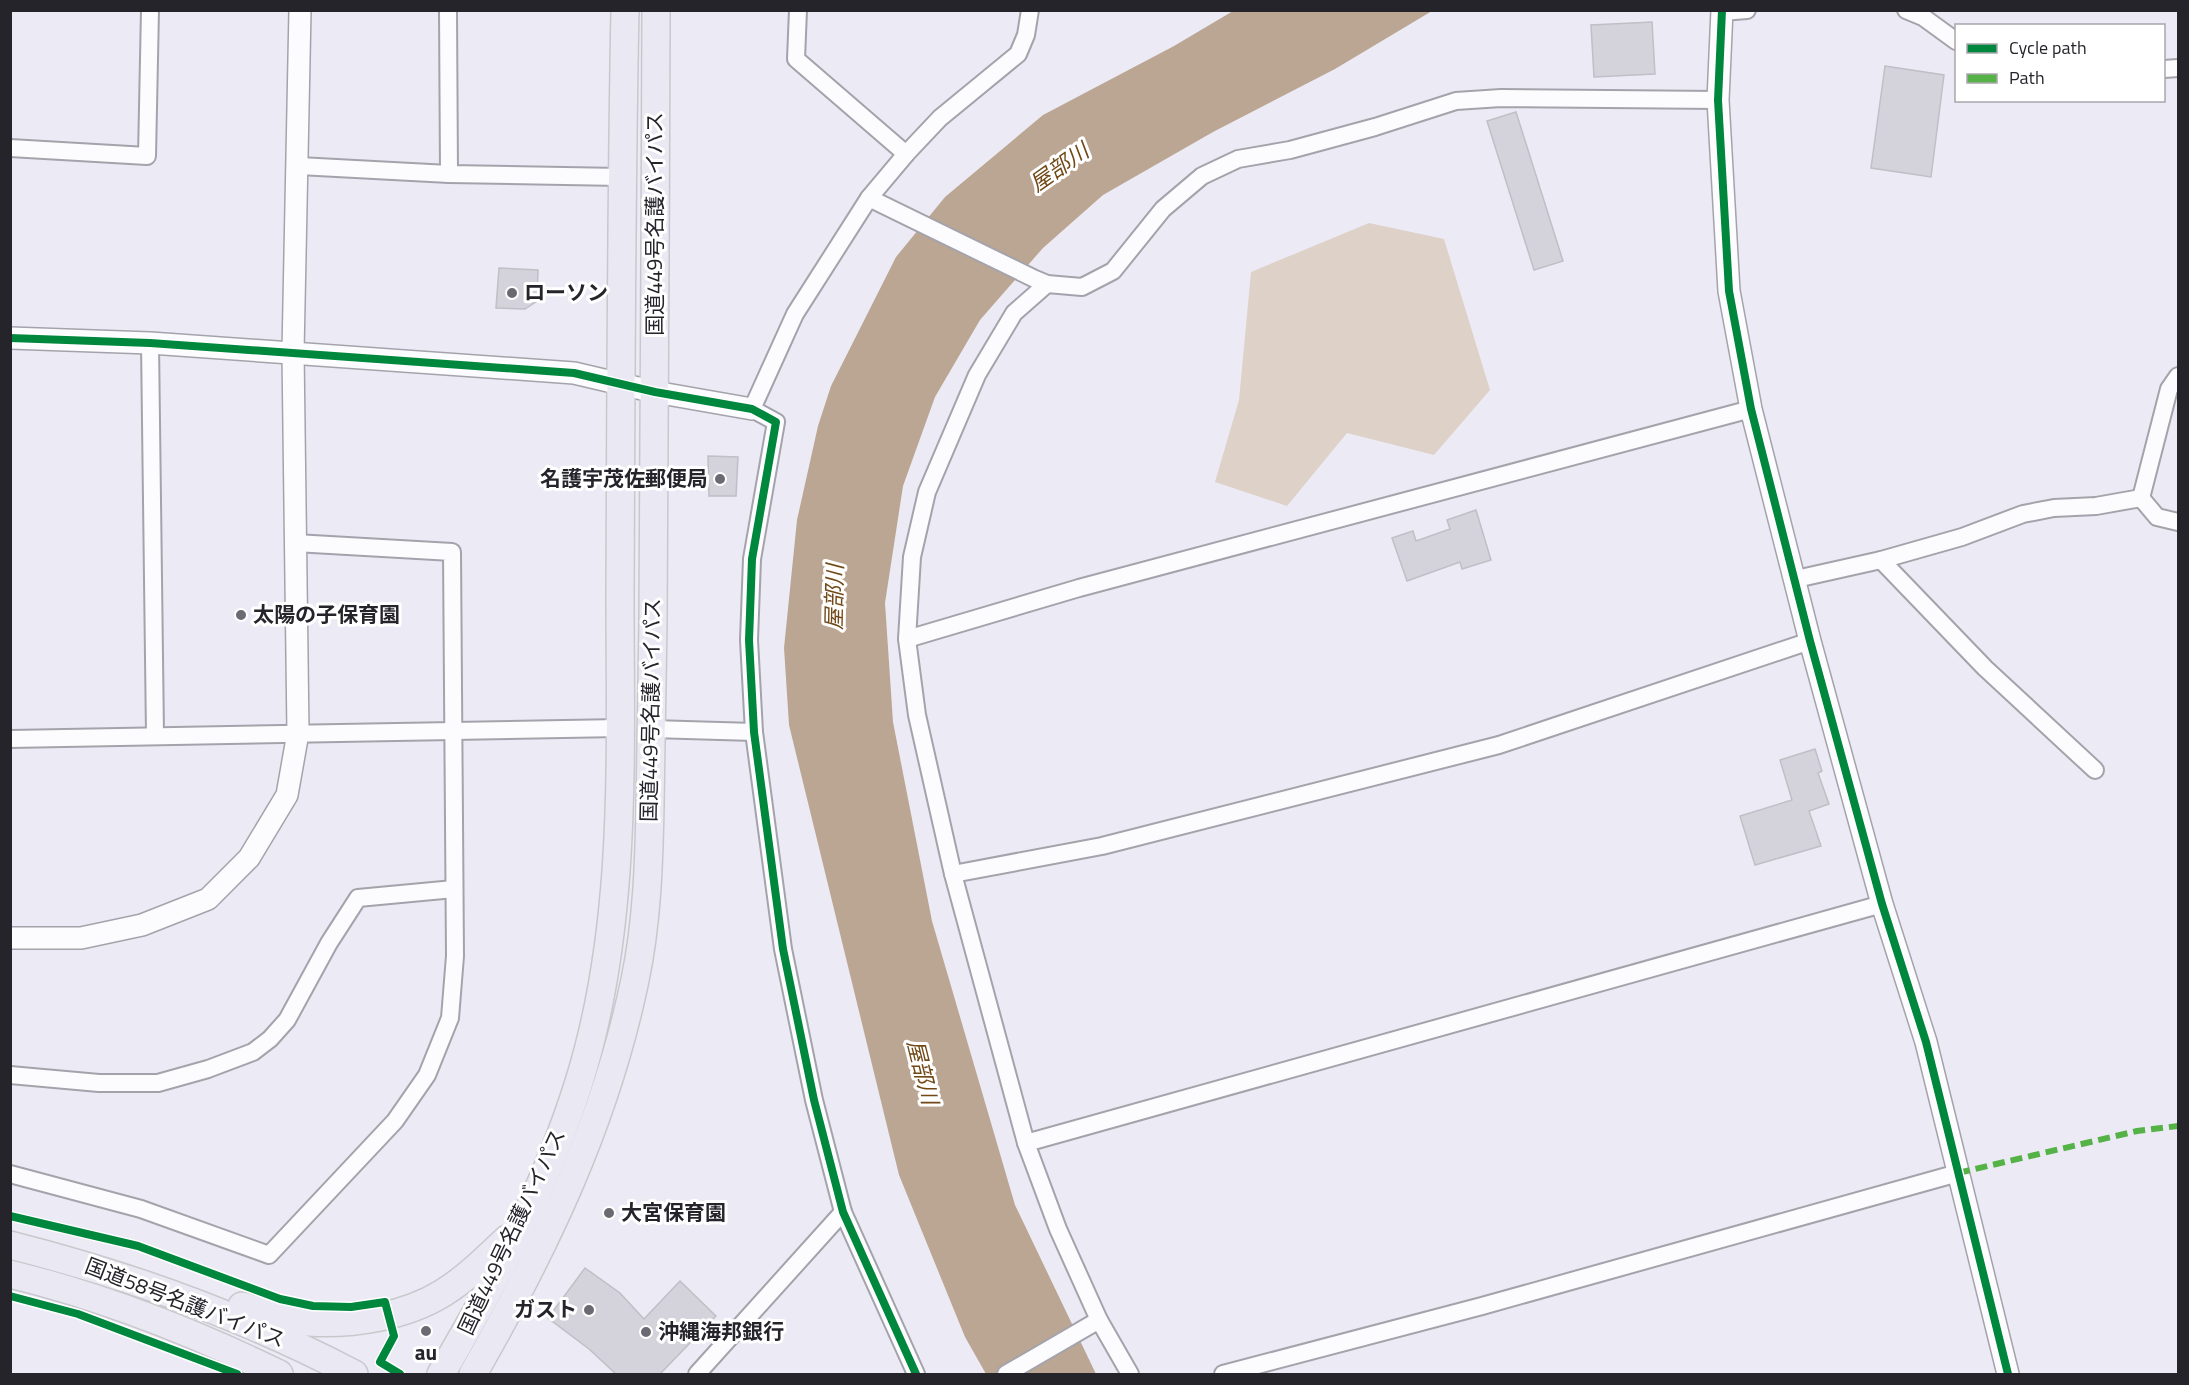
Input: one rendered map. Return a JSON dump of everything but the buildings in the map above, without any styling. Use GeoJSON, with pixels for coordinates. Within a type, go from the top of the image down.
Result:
{"type":"FeatureCollection","features":[{"type":"Feature","properties":{"kind":"highway","name":"国道449号名護バイパス"},"geometry":{"type":"LineString","coordinates":[[441,1374],[492,1284],[557,1143],[579,1081],[604,970],[617,861],[620,728],[619,383],[625,10]]}},
{"type":"Feature","properties":{"kind":"highway","name":"国道449号名護バイパス"},"geometry":{"type":"LineString","coordinates":[[472,1374],[539,1254],[587,1147],[608,1088],[636,977],[643,928],[649,862],[652,729],[656,10]]}},
{"type":"Feature","properties":{"kind":"highway"},"geometry":{"type":"LineString","coordinates":[[205,1306],[239,1305],[308,1322],[348,1322],[388,1314],[442,1294],[478,1267],[522,1222]]}},
{"type":"Feature","properties":{"kind":"highway","name":"国道58号名護バイパス"},"geometry":{"type":"LineString","coordinates":[[10,1245],[141,1282],[205,1306],[313,1353],[354,1374]]}},
{"type":"Feature","properties":{"kind":"highway","name":"国道58号名護バイパス"},"geometry":{"type":"LineString","coordinates":[[10,1274],[130,1310],[193,1334],[279,1374]]}},
{"type":"Feature","properties":{"kind":"street"},"geometry":{"type":"LineString","coordinates":[[10,148],[147,156],[150,10]]}},
{"type":"Feature","properties":{"kind":"street"},"geometry":{"type":"LineString","coordinates":[[10,938],[91,936],[142,926],[208,899],[249,858],[287,795],[298,733],[293,352],[299,166],[300,10]]}},
{"type":"Feature","properties":{"kind":"street"},"geometry":{"type":"LineString","coordinates":[[448,10],[449,174]]}},
{"type":"Feature","properties":{"kind":"street"},"geometry":{"type":"LineString","coordinates":[[798,10],[796,59],[906,154]]}},
{"type":"Feature","properties":{"kind":"street"},"geometry":{"type":"LineString","coordinates":[[752,409],[795,314],[869,198],[940,118],[1018,54],[1026,35],[1030,10]]}},
{"type":"Feature","properties":{"kind":"street"},"geometry":{"type":"LineString","coordinates":[[1747,10],[1722,11],[1718,100],[1729,291],[1751,409],[1810,641],[1882,904],[1926,1042],[2008,1374]]}},
{"type":"Feature","properties":{"kind":"street"},"geometry":{"type":"LineString","coordinates":[[1906,10],[1923,17],[1955,40]]}},
{"type":"Feature","properties":{"kind":"street"},"geometry":{"type":"LineString","coordinates":[[869,198],[1041,281],[1082,286],[1113,271],[1163,209],[1202,176],[1238,159],[1290,150],[1375,128],[1456,101],[1501,98],[1718,100]]}},
{"type":"Feature","properties":{"kind":"street"},"geometry":{"type":"LineString","coordinates":[[299,166],[449,174],[621,177]]}},
{"type":"Feature","properties":{"kind":"street"},"geometry":{"type":"LineString","coordinates":[[1041,281],[1014,313],[977,375],[927,492],[912,557],[907,639],[917,715],[953,874],[1026,1143],[1093,1325],[1130,1374]]}},
{"type":"Feature","properties":{"kind":"street"},"geometry":{"type":"LineString","coordinates":[[10,338],[150,343],[574,373],[655,392],[752,409],[776,422],[752,559],[749,640],[754,732],[783,950],[814,1100],[843,1212],[916,1374]]}},
{"type":"Feature","properties":{"kind":"street"},"geometry":{"type":"LineString","coordinates":[[150,343],[155,735]]}},
{"type":"Feature","properties":{"kind":"street"},"geometry":{"type":"LineString","coordinates":[[2141,498],[2169,389],[2178,376]]}},
{"type":"Feature","properties":{"kind":"street"},"geometry":{"type":"LineString","coordinates":[[907,639],[1091,585],[1751,409]]}},
{"type":"Feature","properties":{"kind":"street"},"geometry":{"type":"LineString","coordinates":[[1796,579],[1881,560],[1962,537],[2023,514],[2141,498]]}},
{"type":"Feature","properties":{"kind":"street"},"geometry":{"type":"LineString","coordinates":[[2141,498],[2157,517],[2178,522]]}},
{"type":"Feature","properties":{"kind":"street"},"geometry":{"type":"LineString","coordinates":[[10,1174],[141,1209],[269,1255],[395,1121],[427,1074],[450,1018],[455,956],[452,552],[296,543]]}},
{"type":"Feature","properties":{"kind":"street"},"geometry":{"type":"LineString","coordinates":[[1881,560],[1985,668],[2095,770]]}},
{"type":"Feature","properties":{"kind":"street"},"geometry":{"type":"LineString","coordinates":[[953,874],[1102,846],[1499,745],[1810,641]]}},
{"type":"Feature","properties":{"kind":"street"},"geometry":{"type":"LineString","coordinates":[[10,739],[620,728]]}},
{"type":"Feature","properties":{"kind":"street"},"geometry":{"type":"LineString","coordinates":[[652,729],[754,732]]}},
{"type":"Feature","properties":{"kind":"street"},"geometry":{"type":"LineString","coordinates":[[10,1075],[99,1083],[158,1083],[253,1052],[270,1039],[287,1020],[329,943],[358,898],[454,889]]}},
{"type":"Feature","properties":{"kind":"street"},"geometry":{"type":"LineString","coordinates":[[1026,1143],[1882,904]]}},
{"type":"Feature","properties":{"kind":"street"},"geometry":{"type":"LineString","coordinates":[[1224,1374],[1482,1306],[1958,1173]]}},
{"type":"Feature","properties":{"kind":"street"},"geometry":{"type":"LineString","coordinates":[[697,1374],[843,1212]]}},
{"type":"Feature","properties":{"kind":"street"},"geometry":{"type":"LineString","coordinates":[[1006,1374],[1093,1325]]}},
{"type":"Feature","properties":{"kind":"shaded area"},"geometry":{"type":"Polygon","coordinates":[[[1369,223],[1444,239],[1490,390],[1434,455],[1347,433],[1287,506],[1215,482],[1239,400],[1251,272],[1369,223]]]}},
{"type":"Feature","properties":{"kind":"water","name":"屋部川"},"geometry":{"type":"Polygon","coordinates":[[[1233,11],[1432,11],[1335,69],[1213,132],[1103,195],[1043,248],[980,320],[935,397],[903,486],[885,603],[893,722],[932,921],[1015,1205],[1096,1374],[986,1374],[965,1337],[899,1175],[789,725],[784,648],[797,520],[818,426],[831,386],[896,257],[945,197],[1043,115],[1174,46],[1233,11]]]}},
{"type":"Feature","properties":{"kind":"marked path"},"geometry":{"type":"LineString","coordinates":[[1958,1173],[2137,1131],[2178,1126]]}},
{"type":"Feature","properties":{"kind":"cycle path"},"geometry":{"type":"LineString","coordinates":[[1722,10],[1718,100],[1729,291],[1751,409],[1810,641],[1882,904],[1926,1042],[2008,1374]]}},
{"type":"Feature","properties":{"kind":"cycle path"},"geometry":{"type":"LineString","coordinates":[[10,338],[150,343],[574,373],[655,392],[752,409],[776,422],[752,559],[749,640],[754,732],[783,949],[814,1100],[843,1212],[916,1374]]}},
{"type":"Feature","properties":{"kind":"cycle path"},"geometry":{"type":"LineString","coordinates":[[10,1216],[138,1246],[280,1299],[313,1306],[351,1307],[385,1302],[394,1336],[380,1362],[400,1374]]}},
{"type":"Feature","properties":{"kind":"cycle path"},"geometry":{"type":"LineString","coordinates":[[10,1296],[78,1314],[237,1374]]}},
{"type":"Feature","properties":{"kind":"place","name":"ローソン"},"geometry":{"type":"Point","coordinates":[512,293]}},
{"type":"Feature","properties":{"kind":"place","name":"名護宇茂佐郵便局"},"geometry":{"type":"Point","coordinates":[720,479]}},
{"type":"Feature","properties":{"kind":"place","name":"太陽の子保育園"},"geometry":{"type":"Point","coordinates":[241,615]}},
{"type":"Feature","properties":{"kind":"place","name":"大宮保育園"},"geometry":{"type":"Point","coordinates":[609,1213]}},
{"type":"Feature","properties":{"kind":"place","name":"ガスト"},"geometry":{"type":"Point","coordinates":[589,1310]}},
{"type":"Feature","properties":{"kind":"place","name":"au"},"geometry":{"type":"Point","coordinates":[426,1331]}},
{"type":"Feature","properties":{"kind":"place","name":"沖縄海邦銀行"},"geometry":{"type":"Point","coordinates":[646,1332]}}]}
